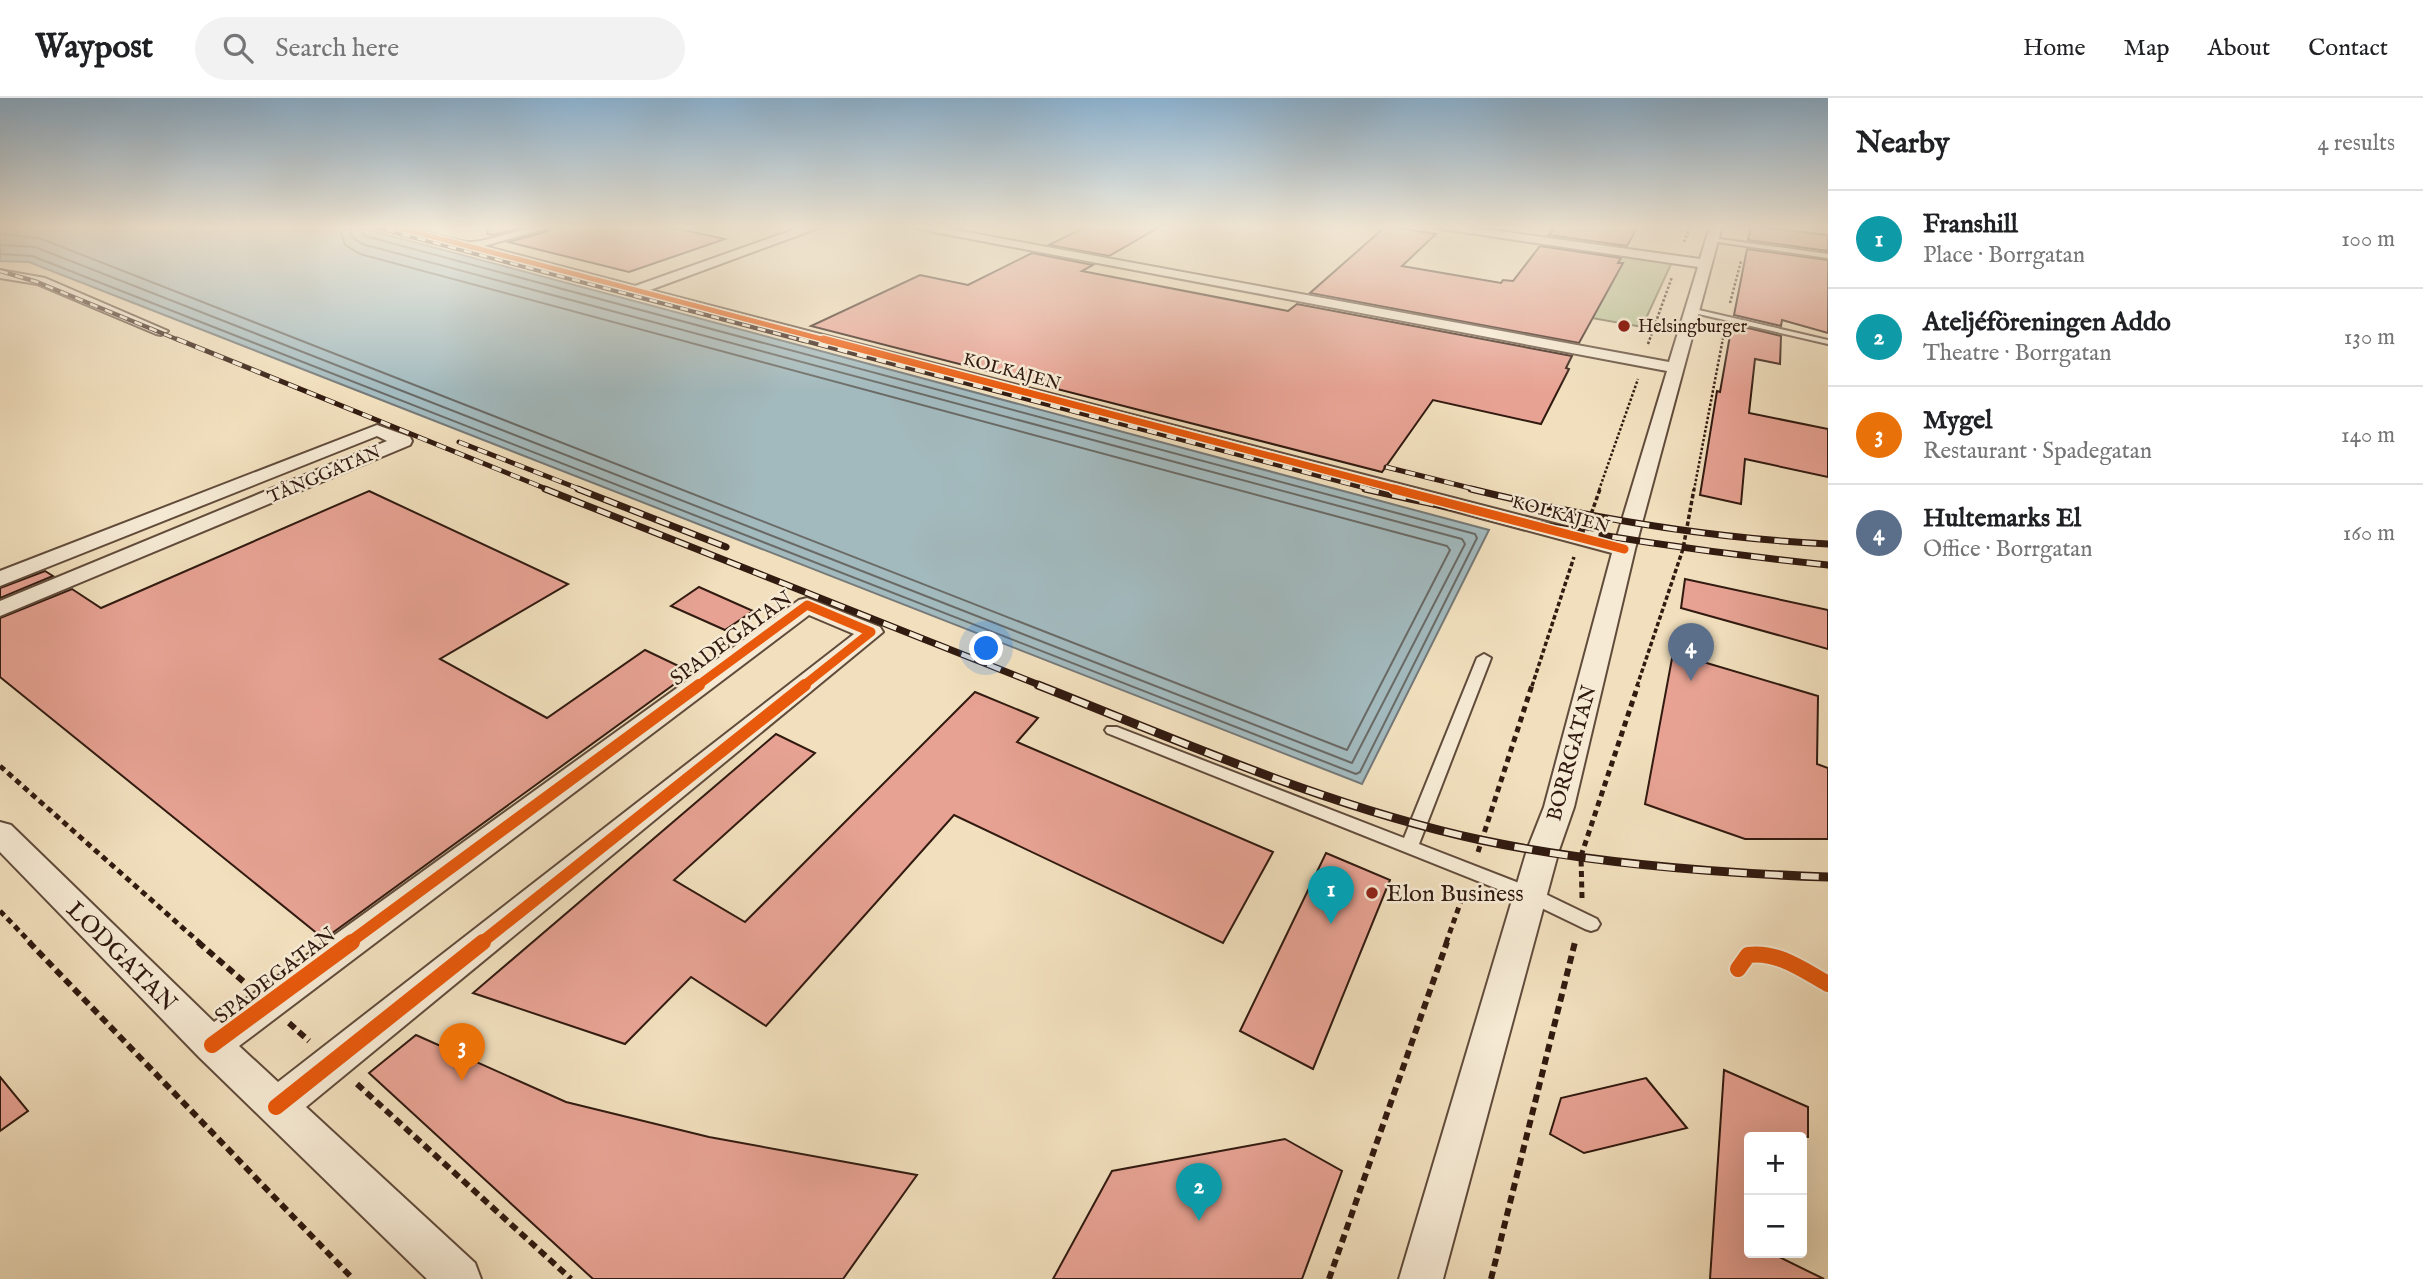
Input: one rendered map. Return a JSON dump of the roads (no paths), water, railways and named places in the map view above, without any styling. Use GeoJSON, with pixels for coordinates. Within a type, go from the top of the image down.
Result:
{"type":"FeatureCollection","features":[{"type":"Feature","properties":{"kind":"street"},"geometry":{"type":"LineString","coordinates":[[40,281],[162,331]]}},
{"type":"Feature","properties":{"kind":"street","name":"KOLKAJEN"},"geometry":{"type":"LineString","coordinates":[[602,281],[1624,549]]}},
{"type":"Feature","properties":{"kind":"street"},"geometry":{"type":"LineString","coordinates":[[636,290],[661,281]]}},
{"type":"Feature","properties":{"kind":"street"},"geometry":{"type":"LineString","coordinates":[[1214,281],[1677,368]]}},
{"type":"Feature","properties":{"kind":"street","name":"BORRGATAN"},"geometry":{"type":"LineString","coordinates":[[1421,1279],[1543,850],[1559,807],[1624,549],[1677,368],[1698,281]]}},
{"type":"Feature","properties":{"kind":"street","name":"TÅNGGATAN"},"geometry":{"type":"LineString","coordinates":[[0,579],[377,430],[403,441],[0,609]]}},
{"type":"Feature","properties":{"kind":"street","name":"SPADEGATAN"},"geometry":{"type":"LineString","coordinates":[[212,1045],[807,605],[871,632],[276,1107]]}},
{"type":"Feature","properties":{"kind":"street","name":"LODGATAN"},"geometry":{"type":"LineString","coordinates":[[0,833],[212,1045],[459,1279]]}},
{"type":"Feature","properties":{"kind":"lane"},"geometry":{"type":"LineString","coordinates":[[1693,310],[1828,342]]}},
{"type":"Feature","properties":{"kind":"lane"},"geometry":{"type":"LineString","coordinates":[[1409,847],[1484,659]]}},
{"type":"Feature","properties":{"kind":"lane"},"geometry":{"type":"LineString","coordinates":[[1112,730],[1531,895],[1586,921]]}},
{"type":"Feature","properties":{"kind":"water"},"geometry":{"type":"Polygon","coordinates":[[[78,281],[560,281],[1489,530],[1362,784],[78,281]]]}},
{"type":"Feature","properties":{"kind":"railway"},"geometry":{"type":"LineString","coordinates":[[34,281],[181,341]]}},
{"type":"Feature","properties":{"kind":"railway"},"geometry":{"type":"LineString","coordinates":[[579,281],[805,341]]}},
{"type":"Feature","properties":{"kind":"railway"},"geometry":{"type":"LineString","coordinates":[[177,339],[549,490]]}},
{"type":"Feature","properties":{"kind":"railway"},"geometry":{"type":"LineString","coordinates":[[799,339],[1373,490]]}},
{"type":"Feature","properties":{"kind":"railway"},"geometry":{"type":"LineString","coordinates":[[459,442],[582,490]]}},
{"type":"Feature","properties":{"kind":"railway"},"geometry":{"type":"LineString","coordinates":[[1386,467],[1478,490]]}},
{"type":"Feature","properties":{"kind":"railway"},"geometry":{"type":"LineString","coordinates":[[545,489],[1042,686]]}},
{"type":"Feature","properties":{"kind":"railway"},"geometry":{"type":"LineString","coordinates":[[578,489],[726,547]]}},
{"type":"Feature","properties":{"kind":"railway"},"geometry":{"type":"LineString","coordinates":[[1365,489],[1595,534],[1828,565]]}},
{"type":"Feature","properties":{"kind":"railway"},"geometry":{"type":"LineString","coordinates":[[1471,489],[1560,509],[1693,532],[1828,544]]}},
{"type":"Feature","properties":{"kind":"railway"},"geometry":{"type":"LineString","coordinates":[[1038,685],[1256,772],[1368,810],[1481,840],[1611,861],[1698,870],[1828,877]]}},
{"type":"Feature","properties":{"kind":"place","name":"Helsingburger"},"geometry":{"type":"Point","coordinates":[1624,326]}},
{"type":"Feature","properties":{"kind":"place","name":"Hultemarks El"},"geometry":{"type":"Point","coordinates":[1691,681]}},
{"type":"Feature","properties":{"kind":"place","name":"Elon Business"},"geometry":{"type":"Point","coordinates":[1372,893]}},
{"type":"Feature","properties":{"kind":"place","name":"Franshill"},"geometry":{"type":"Point","coordinates":[1331,924]}},
{"type":"Feature","properties":{"kind":"place","name":"Mygel"},"geometry":{"type":"Point","coordinates":[462,1081]}},
{"type":"Feature","properties":{"kind":"place","name":"Ateljéföreningen Addo"},"geometry":{"type":"Point","coordinates":[1199,1221]}}]}
